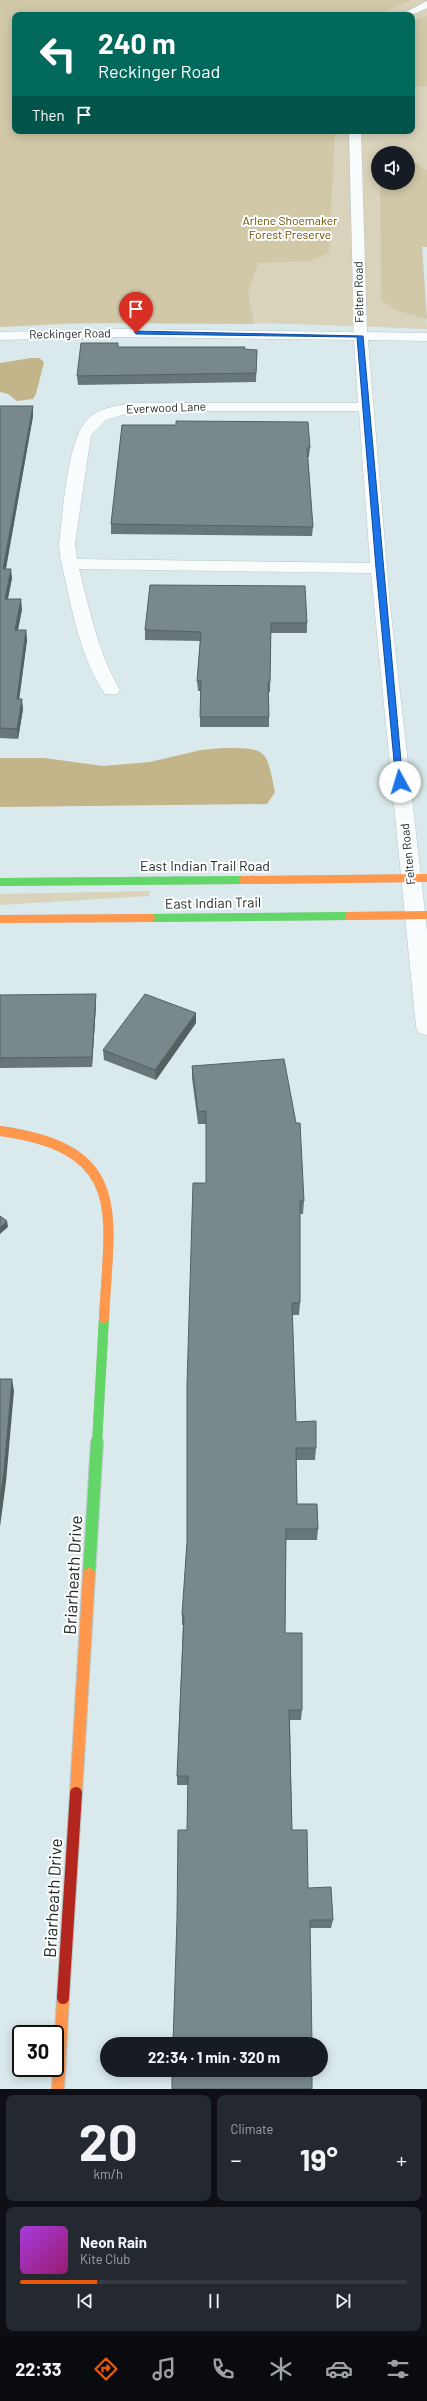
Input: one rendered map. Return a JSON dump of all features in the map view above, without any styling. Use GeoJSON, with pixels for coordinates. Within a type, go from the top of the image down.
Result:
{"type":"FeatureCollection","features":[{"type":"Feature","properties":{"kind":"main road","name":"East Indian Trail Road"},"geometry":{"type":"LineString","coordinates":[[0,882],[419,878]]}},
{"type":"Feature","properties":{"kind":"main road","name":"East Indian Trail"},"geometry":{"type":"LineString","coordinates":[[0,920],[421,915]]}},
{"type":"Feature","properties":{"kind":"main road","name":"Briarheath Drive"},"geometry":{"type":"LineString","coordinates":[[0,1131],[23,1132],[56,1142],[80,1156],[96,1175],[107,1200],[109,1232],[58,2089]]}},
{"type":"Feature","properties":{"kind":"street"},"geometry":{"type":"LineString","coordinates":[[410,12],[427,4]]}},
{"type":"Feature","properties":{"kind":"street","name":"Felten Road"},"geometry":{"type":"LineString","coordinates":[[355,134],[360,336],[379,568],[419,878],[427,1027]]}},
{"type":"Feature","properties":{"kind":"street","name":"Reckinger Road"},"geometry":{"type":"LineString","coordinates":[[0,336],[122,333],[427,337]]}},
{"type":"Feature","properties":{"kind":"street","name":"Everwood Lane"},"geometry":{"type":"LineString","coordinates":[[111,690],[99,669],[90,644],[69,564],[66,544],[81,444],[84,433],[99,416],[123,409],[156,406],[366,407]]}},
{"type":"Feature","properties":{"kind":"street"},"geometry":{"type":"LineString","coordinates":[[69,564],[379,568]]}},
{"type":"Feature","properties":{"kind":"green space","name":"Arlene Shoemaker Forest Preserve"},"geometry":{"type":"Polygon","coordinates":[[[0,0],[427,0],[427,247],[422,247],[427,329],[214,323],[107,323],[0,327],[0,0]]]}},
{"type":"Feature","properties":{"kind":"green space","name":"Arlene Shoemaker Forest Preserve"},"geometry":{"type":"Polygon","coordinates":[[[0,0],[411,0],[385,12],[12,12],[12,134],[335,134],[329,253],[311,261],[258,263],[248,293],[254,324],[70,323],[0,327],[0,0]]]}},
{"type":"Feature","properties":{"kind":"green space"},"geometry":{"type":"Polygon","coordinates":[[[427,16],[427,86],[415,86],[415,21],[427,16]]]}},
{"type":"Feature","properties":{"kind":"green space"},"geometry":{"type":"Polygon","coordinates":[[[415,163],[427,171],[427,247],[422,247],[427,319],[395,310],[381,300],[380,190],[415,190],[415,163]]]}},
{"type":"Feature","properties":{"kind":"green space"},"geometry":{"type":"Polygon","coordinates":[[[150,891],[149,896],[0,905],[0,894],[150,891]]]}},
{"type":"Feature","properties":{"kind":"shaded area"},"geometry":{"type":"Polygon","coordinates":[[[39,358],[44,362],[36,394],[33,399],[17,401],[8,394],[0,392],[0,363],[39,358]]]}},
{"type":"Feature","properties":{"kind":"shaded area"},"geometry":{"type":"Polygon","coordinates":[[[238,748],[257,751],[266,759],[275,792],[267,804],[0,807],[0,758],[44,758],[103,766],[150,762],[201,750],[238,748]]]}},
{"type":"Feature","properties":{"kind":"building"},"geometry":{"type":"Polygon","coordinates":[[[81,343],[118,343],[118,347],[245,347],[244,349],[257,350],[256,373],[77,376],[81,343]]]}},
{"type":"Feature","properties":{"kind":"building"},"geometry":{"type":"Polygon","coordinates":[[[0,406],[33,406],[3,569],[11,569],[5,599],[21,599],[15,630],[26,630],[17,699],[22,699],[17,729],[0,728],[0,406]]]}},
{"type":"Feature","properties":{"kind":"building"},"geometry":{"type":"Polygon","coordinates":[[[176,421],[308,422],[310,448],[307,448],[313,527],[111,524],[122,425],[176,425],[176,421]]]}},
{"type":"Feature","properties":{"kind":"building"},"geometry":{"type":"Polygon","coordinates":[[[150,585],[305,586],[307,623],[271,623],[270,682],[268,682],[269,717],[200,717],[201,681],[197,681],[201,632],[145,630],[150,585]]]}},
{"type":"Feature","properties":{"kind":"building"},"geometry":{"type":"Polygon","coordinates":[[[96,994],[92,1057],[0,1058],[0,995],[96,994]]]}},
{"type":"Feature","properties":{"kind":"building"},"geometry":{"type":"Polygon","coordinates":[[[145,994],[196,1013],[155,1070],[103,1050],[145,994]]]}},
{"type":"Feature","properties":{"kind":"building"},"geometry":{"type":"Polygon","coordinates":[[[284,1059],[296,1123],[300,1123],[304,1201],[300,1201],[300,1303],[292,1303],[296,1422],[316,1421],[316,1448],[296,1448],[297,1504],[317,1504],[318,1529],[286,1529],[285,1633],[302,1633],[302,1710],[289,1710],[292,1830],[307,1830],[308,1888],[331,1887],[333,1920],[310,1920],[312,2037],[173,2037],[178,1830],[187,1830],[188,1776],[177,1776],[184,1615],[182,1615],[187,1542],[187,1385],[193,1183],[206,1183],[206,1111],[198,1112],[192,1066],[284,1059]]]}},
{"type":"Feature","properties":{"kind":"building"},"geometry":{"type":"Polygon","coordinates":[[[0,1216],[7,1221],[0,1228],[0,1216]]]}},
{"type":"Feature","properties":{"kind":"building"},"geometry":{"type":"Polygon","coordinates":[[[0,1379],[12,1379],[0,1500],[0,1379]]]}},
{"type":"Feature","properties":{"kind":"building"},"geometry":{"type":"Polygon","coordinates":[[[172,2077],[312,2077],[312,2089],[172,2089],[172,2077]]]}},
{"type":"Feature","properties":{"kind":"traffic: fast"},"geometry":{"type":"LineString","coordinates":[[0,882],[243,880]]}},
{"type":"Feature","properties":{"kind":"traffic: fast"},"geometry":{"type":"LineString","coordinates":[[151,918],[349,916]]}},
{"type":"Feature","properties":{"kind":"traffic: fast"},"geometry":{"type":"LineString","coordinates":[[89,1574],[104,1318]]}},
{"type":"Feature","properties":{"kind":"traffic: slow"},"geometry":{"type":"LineString","coordinates":[[243,880],[427,878]]}},
{"type":"Feature","properties":{"kind":"traffic: slow"},"geometry":{"type":"LineString","coordinates":[[349,916],[427,915]]}},
{"type":"Feature","properties":{"kind":"traffic: slow"},"geometry":{"type":"LineString","coordinates":[[0,919],[151,918]]}},
{"type":"Feature","properties":{"kind":"traffic: slow"},"geometry":{"type":"LineString","coordinates":[[0,1131],[38,1138],[56,1144],[72,1152],[86,1163],[97,1177],[105,1194],[109,1215],[104,1318]]}},
{"type":"Feature","properties":{"kind":"traffic: slow"},"geometry":{"type":"LineString","coordinates":[[76,1793],[89,1574]]}},
{"type":"Feature","properties":{"kind":"traffic: slow"},"geometry":{"type":"LineString","coordinates":[[58,2089],[63,1998]]}},
{"type":"Feature","properties":{"kind":"traffic: jam"},"geometry":{"type":"LineString","coordinates":[[63,1998],[76,1793]]}},
{"type":"Feature","properties":{"kind":"route"},"geometry":{"type":"LineString","coordinates":[[136,333],[360,336],[379,568],[400,782]]}}]}
